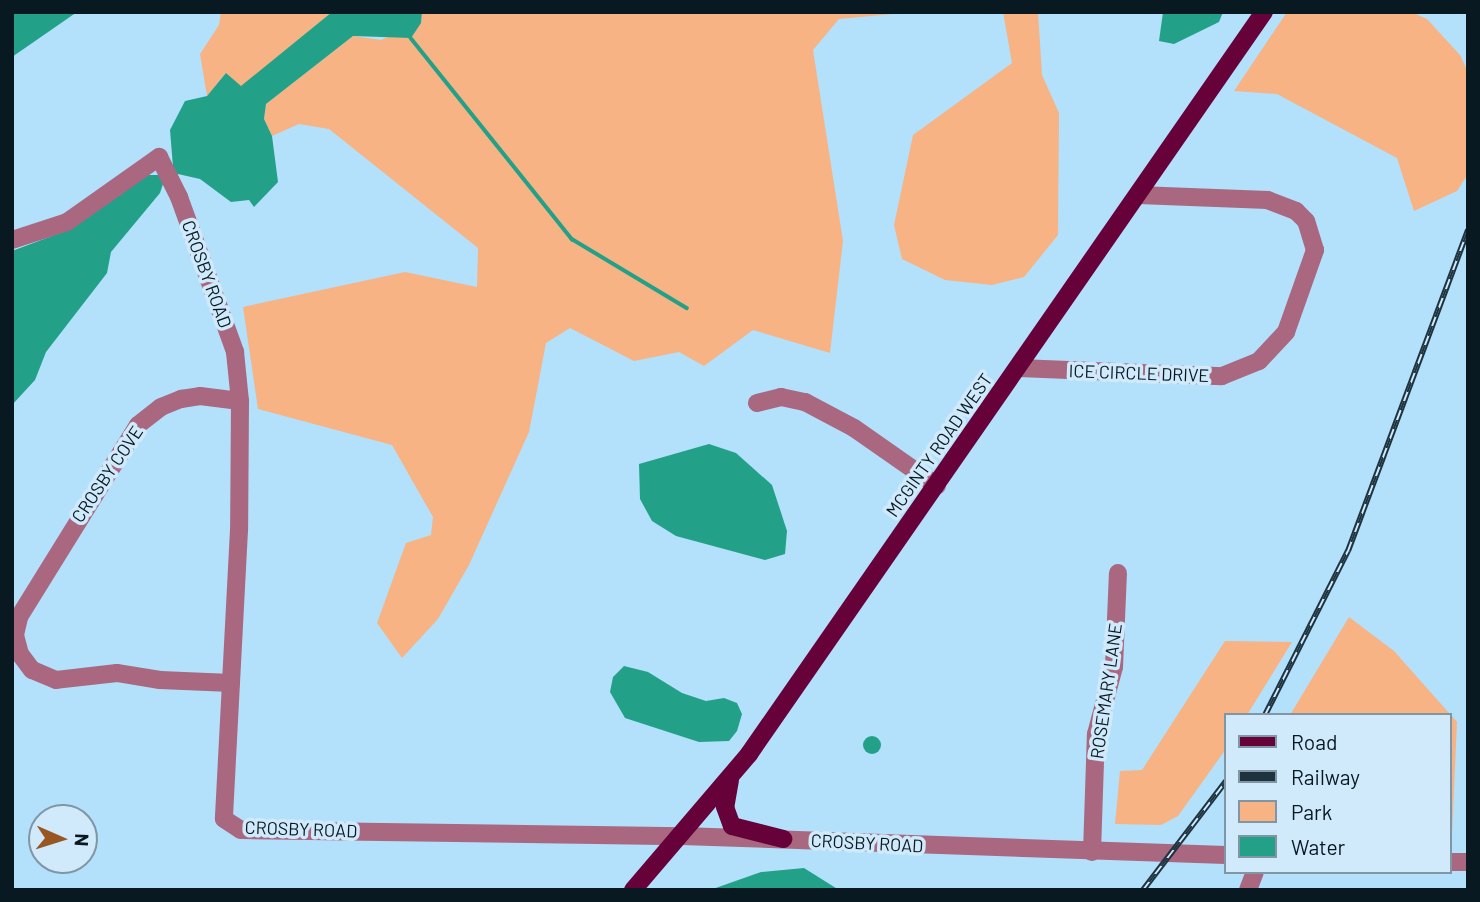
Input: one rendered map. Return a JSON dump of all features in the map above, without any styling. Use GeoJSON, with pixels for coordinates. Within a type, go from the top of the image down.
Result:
{"type":"FeatureCollection","features":[{"type":"Feature","properties":{"kind":"main road","name":"MCGINTY ROAD WEST"},"geometry":{"type":"LineString","coordinates":[[633,890],[732,774],[937,485],[1264,12]]}},
{"type":"Feature","properties":{"kind":"main road"},"geometry":{"type":"LineString","coordinates":[[732,774],[726,800],[729,821],[753,834],[783,839]]}},
{"type":"Feature","properties":{"kind":"street","name":"CROSBY ROAD"},"geometry":{"type":"LineString","coordinates":[[12,240],[67,222],[159,157],[168,175],[235,352],[240,401],[224,819],[242,830],[681,835],[1224,855]]}},
{"type":"Feature","properties":{"kind":"street","name":"ICE CIRCLE DRIVE"},"geometry":{"type":"LineString","coordinates":[[1018,368],[1222,376],[1259,361],[1286,332],[1315,250],[1310,228],[1297,211],[1268,200],[1139,195]]}},
{"type":"Feature","properties":{"kind":"street","name":"CROSBY COVE"},"geometry":{"type":"LineString","coordinates":[[231,683],[160,680],[117,673],[56,680],[32,670],[16,655],[15,617],[138,425],[160,407],[181,399],[200,396],[240,401]]}},
{"type":"Feature","properties":{"kind":"street"},"geometry":{"type":"LineString","coordinates":[[757,403],[781,397],[805,402],[854,428],[937,485]]}},
{"type":"Feature","properties":{"kind":"street","name":"ROSEMARY LANE"},"geometry":{"type":"LineString","coordinates":[[1092,852],[1096,734],[1116,646],[1118,573]]}},
{"type":"Feature","properties":{"kind":"green space"},"geometry":{"type":"Polygon","coordinates":[[[221,12],[332,12],[241,87],[226,73],[207,96],[200,54],[219,25],[221,12]]]}},
{"type":"Feature","properties":{"kind":"green space"},"geometry":{"type":"Polygon","coordinates":[[[422,12],[914,12],[839,19],[813,50],[843,241],[830,353],[753,330],[704,366],[679,352],[634,361],[570,328],[546,343],[529,432],[469,565],[438,619],[402,658],[377,623],[406,543],[431,535],[433,517],[392,445],[258,409],[243,307],[405,272],[477,287],[478,248],[329,129],[299,124],[272,136],[264,119],[266,104],[353,36],[381,40],[421,23],[422,12]]]}},
{"type":"Feature","properties":{"kind":"green space"},"geometry":{"type":"Polygon","coordinates":[[[1003,12],[1038,12],[1042,75],[1059,113],[1058,235],[1024,277],[992,285],[945,280],[902,259],[894,225],[913,135],[1012,63],[1003,12]]]}},
{"type":"Feature","properties":{"kind":"green space"},"geometry":{"type":"Polygon","coordinates":[[[1287,12],[1411,12],[1427,19],[1460,55],[1468,72],[1468,174],[1457,191],[1414,211],[1397,158],[1277,94],[1234,91],[1287,12]]]}},
{"type":"Feature","properties":{"kind":"green space"},"geometry":{"type":"Polygon","coordinates":[[[1349,617],[1394,651],[1449,713],[1291,713],[1349,617]]]}},
{"type":"Feature","properties":{"kind":"green space"},"geometry":{"type":"Polygon","coordinates":[[[1225,641],[1292,642],[1248,713],[1224,713],[1224,752],[1178,816],[1161,825],[1115,824],[1120,771],[1142,770],[1225,641]]]}},
{"type":"Feature","properties":{"kind":"green space"},"geometry":{"type":"Polygon","coordinates":[[[1452,716],[1457,722],[1452,835],[1452,716]]]}},
{"type":"Feature","properties":{"kind":"water"},"geometry":{"type":"Polygon","coordinates":[[[12,12],[77,12],[12,57],[12,12]]]}},
{"type":"Feature","properties":{"kind":"water"},"geometry":{"type":"Polygon","coordinates":[[[332,12],[422,12],[421,23],[411,38],[353,36],[266,104],[264,119],[272,136],[278,182],[254,207],[249,200],[231,202],[200,179],[178,174],[164,181],[160,193],[111,252],[107,273],[46,352],[35,380],[12,405],[12,251],[68,230],[146,175],[160,175],[173,167],[170,130],[185,101],[207,96],[226,73],[241,86],[332,12]]]}},
{"type":"Feature","properties":{"kind":"water"},"geometry":{"type":"Polygon","coordinates":[[[1163,12],[1223,12],[1219,22],[1174,44],[1159,41],[1163,12]]]}},
{"type":"Feature","properties":{"kind":"water"},"geometry":{"type":"Polygon","coordinates":[[[709,444],[736,453],[772,485],[787,531],[785,554],[765,560],[676,536],[652,521],[640,499],[639,464],[709,444]]]}},
{"type":"Feature","properties":{"kind":"water"},"geometry":{"type":"Polygon","coordinates":[[[624,666],[648,672],[682,693],[706,701],[724,698],[737,703],[742,714],[737,731],[729,741],[699,742],[625,718],[610,692],[613,677],[624,666]]]}},
{"type":"Feature","properties":{"kind":"water"},"geometry":{"type":"Polygon","coordinates":[[[872,736],[878,739],[881,745],[878,751],[872,754],[866,751],[863,745],[866,739],[872,736]]]}},
{"type":"Feature","properties":{"kind":"water"},"geometry":{"type":"Polygon","coordinates":[[[804,868],[839,890],[710,890],[761,872],[804,868]]]}},
{"type":"Feature","properties":{"kind":"waterway"},"geometry":{"type":"LineString","coordinates":[[411,38],[572,239],[687,308]]}},
{"type":"Feature","properties":{"kind":"railway"},"geometry":{"type":"LineString","coordinates":[[1266,713],[1348,551],[1468,230]]}},
{"type":"Feature","properties":{"kind":"railway"},"geometry":{"type":"LineString","coordinates":[[1143,890],[1224,784]]}}]}
